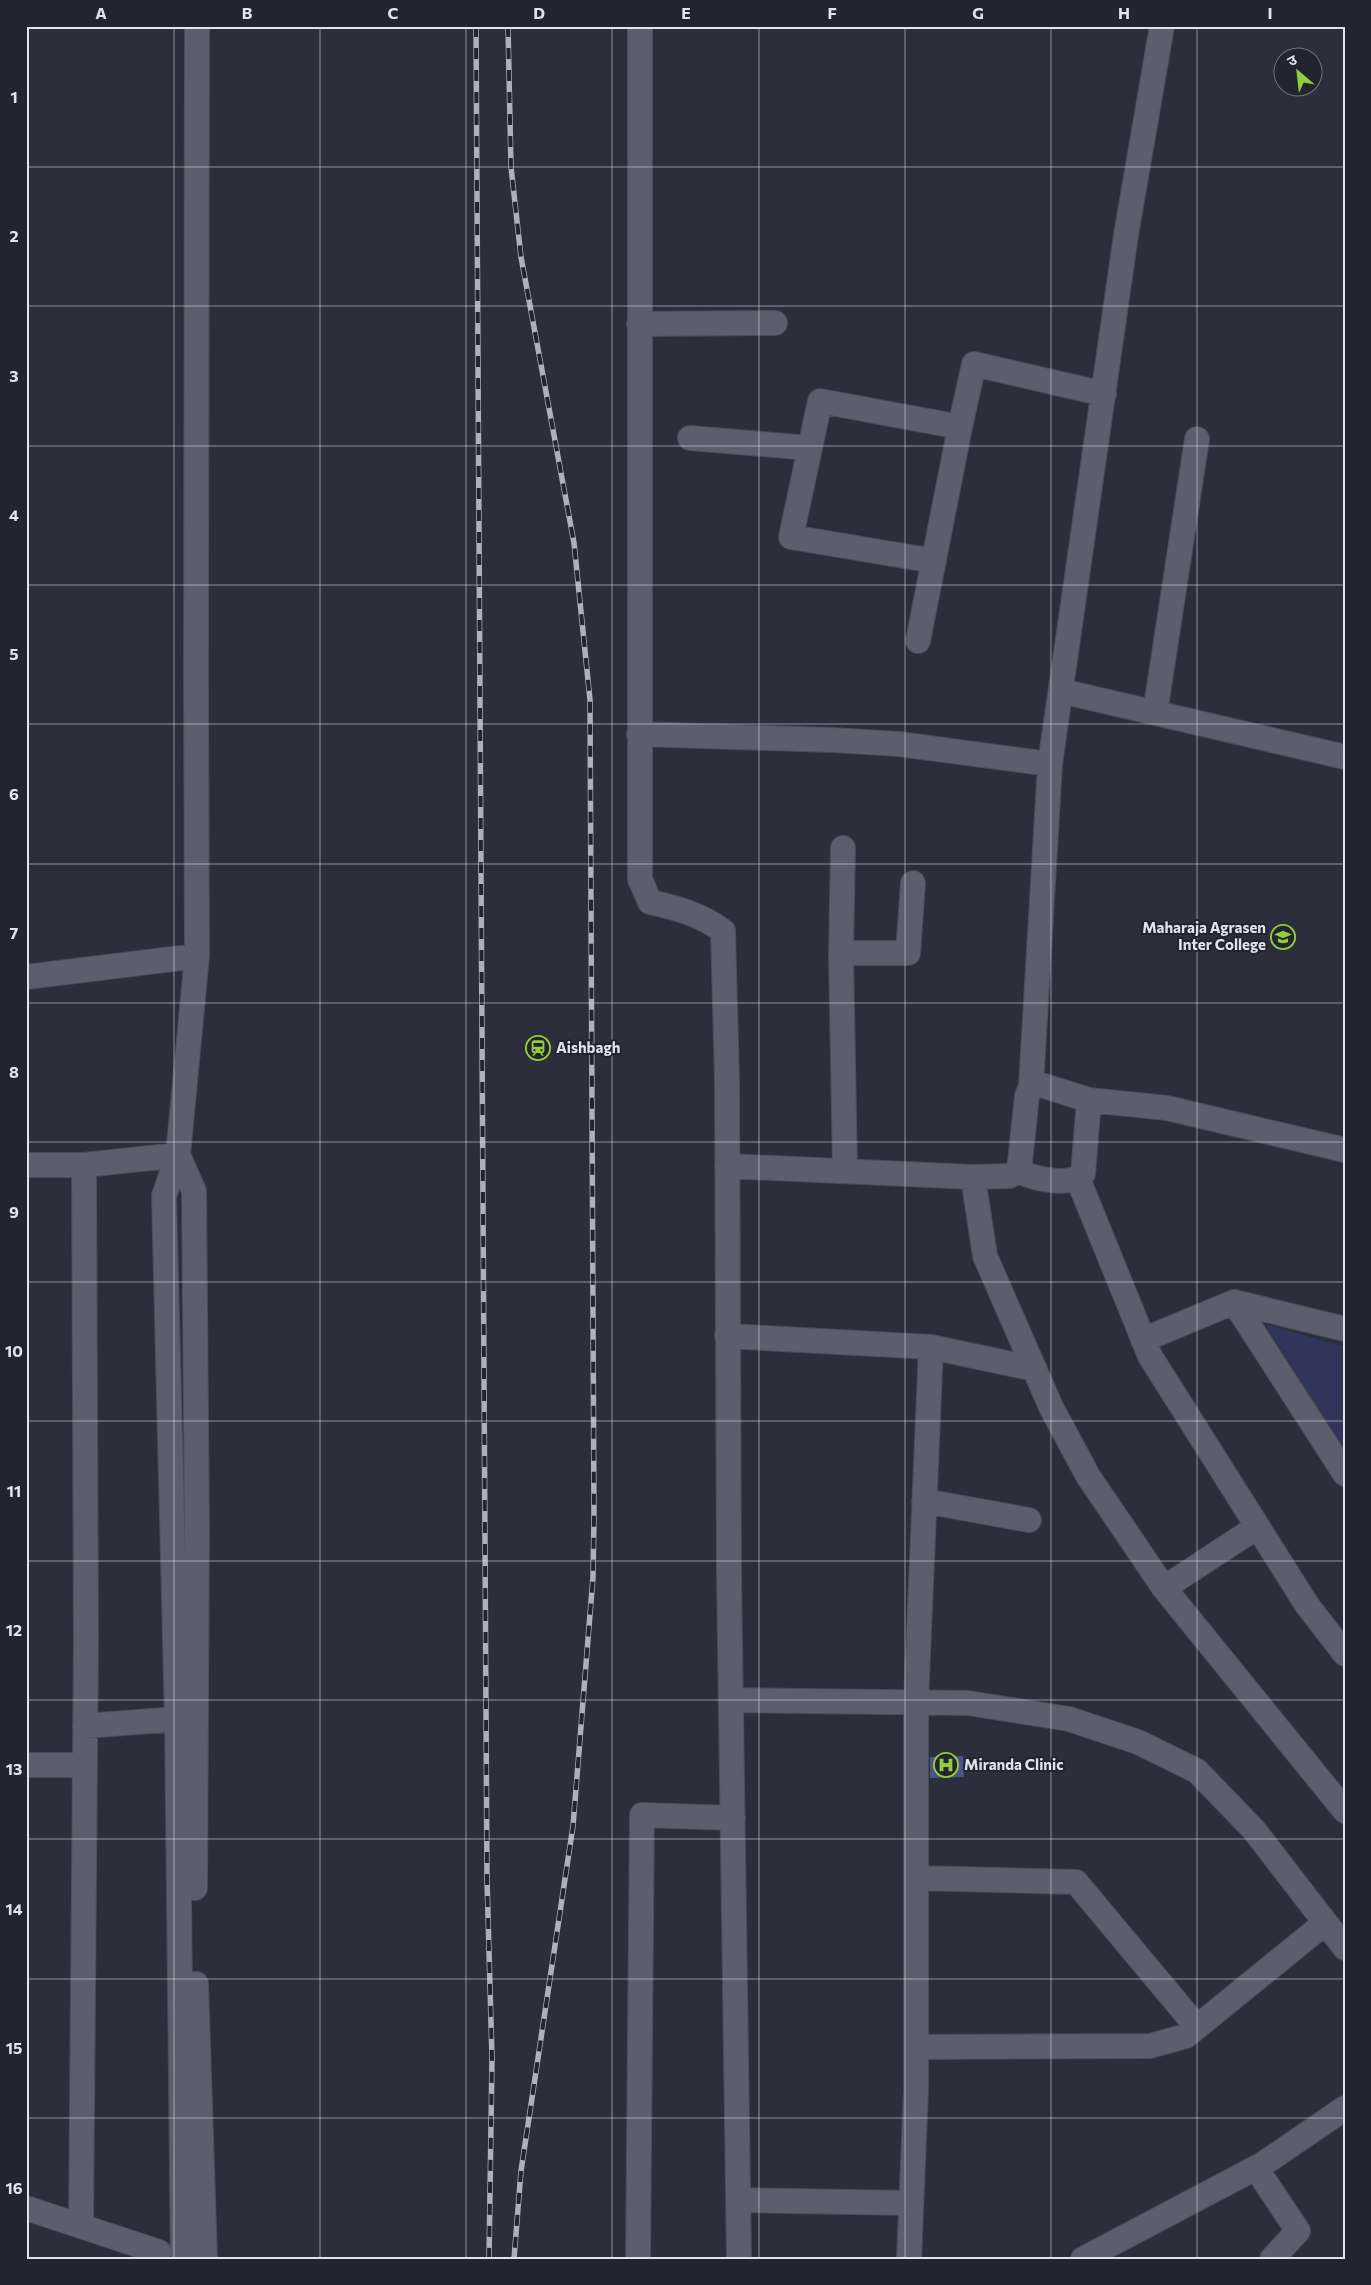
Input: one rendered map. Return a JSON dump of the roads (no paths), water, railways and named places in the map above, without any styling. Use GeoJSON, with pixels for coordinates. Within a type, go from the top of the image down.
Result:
{"type":"FeatureCollection","features":[{"type":"Feature","properties":{"kind":"street"},"geometry":{"type":"LineString","coordinates":[[183,2259],[177,1719],[164,1196],[178,1155],[198,956],[196,687],[197,26]]}},
{"type":"Feature","properties":{"kind":"street"},"geometry":{"type":"LineString","coordinates":[[640,26],[640,879],[650,902],[688,911],[710,922],[722,931],[727,1166],[732,1818],[739,2259]]}},
{"type":"Feature","properties":{"kind":"street"},"geometry":{"type":"LineString","coordinates":[[1019,1171],[1026,1096],[1031,1086],[1050,764],[1126,235],[1162,26]]}},
{"type":"Feature","properties":{"kind":"street"},"geometry":{"type":"LineString","coordinates":[[640,324],[775,323]]}},
{"type":"Feature","properties":{"kind":"street"},"geometry":{"type":"LineString","coordinates":[[918,641],[974,364],[1104,394]]}},
{"type":"Feature","properties":{"kind":"street"},"geometry":{"type":"LineString","coordinates":[[934,561],[791,537],[820,401],[960,427]]}},
{"type":"Feature","properties":{"kind":"street"},"geometry":{"type":"LineString","coordinates":[[690,438],[810,448]]}},
{"type":"Feature","properties":{"kind":"street"},"geometry":{"type":"LineString","coordinates":[[1155,713],[1197,439]]}},
{"type":"Feature","properties":{"kind":"street"},"geometry":{"type":"LineString","coordinates":[[1062,691],[1345,757]]}},
{"type":"Feature","properties":{"kind":"street"},"geometry":{"type":"LineString","coordinates":[[639,734],[899,744],[1050,764]]}},
{"type":"Feature","properties":{"kind":"street"},"geometry":{"type":"LineString","coordinates":[[842,848],[841,953],[845,1170]]}},
{"type":"Feature","properties":{"kind":"street"},"geometry":{"type":"LineString","coordinates":[[841,953],[908,953],[913,883]]}},
{"type":"Feature","properties":{"kind":"street"},"geometry":{"type":"LineString","coordinates":[[26,977],[198,956]]}},
{"type":"Feature","properties":{"kind":"street"},"geometry":{"type":"LineString","coordinates":[[1031,1086],[1038,1084],[1088,1100],[1167,1108],[1345,1150]]}},
{"type":"Feature","properties":{"kind":"street"},"geometry":{"type":"LineString","coordinates":[[1019,1171],[1031,1177],[1072,1181],[1078,1179],[1083,1174],[1088,1100]]}},
{"type":"Feature","properties":{"kind":"street"},"geometry":{"type":"LineString","coordinates":[[26,1165],[84,1165],[178,1155]]}},
{"type":"Feature","properties":{"kind":"street"},"geometry":{"type":"LineString","coordinates":[[178,1155],[194,1191],[196,1529],[194,1955],[205,2259]]}},
{"type":"Feature","properties":{"kind":"street"},"geometry":{"type":"LineString","coordinates":[[81,2226],[85,1765],[84,1165]]}},
{"type":"Feature","properties":{"kind":"street"},"geometry":{"type":"LineString","coordinates":[[727,1166],[973,1177],[1009,1176],[1019,1171]]}},
{"type":"Feature","properties":{"kind":"street"},"geometry":{"type":"LineString","coordinates":[[973,1177],[985,1256],[1051,1407],[1088,1476],[1164,1588],[1345,1811]]}},
{"type":"Feature","properties":{"kind":"street"},"geometry":{"type":"LineString","coordinates":[[1078,1179],[1150,1356],[1307,1604],[1345,1654]]}},
{"type":"Feature","properties":{"kind":"street"},"geometry":{"type":"LineString","coordinates":[[1143,1340],[1234,1302],[1345,1329]]}},
{"type":"Feature","properties":{"kind":"street"},"geometry":{"type":"LineString","coordinates":[[1234,1302],[1345,1474]]}},
{"type":"Feature","properties":{"kind":"street"},"geometry":{"type":"LineString","coordinates":[[728,1336],[931,1347],[1035,1369]]}},
{"type":"Feature","properties":{"kind":"street"},"geometry":{"type":"LineString","coordinates":[[910,2259],[916,2047],[916,1702],[931,1347]]}},
{"type":"Feature","properties":{"kind":"street"},"geometry":{"type":"LineString","coordinates":[[924,1502],[1029,1520]]}},
{"type":"Feature","properties":{"kind":"street"},"geometry":{"type":"LineString","coordinates":[[1164,1588],[1257,1527]]}},
{"type":"Feature","properties":{"kind":"street"},"geometry":{"type":"LineString","coordinates":[[731,1700],[968,1702],[1069,1719],[1138,1742],[1197,1771],[1254,1830],[1345,1948]]}},
{"type":"Feature","properties":{"kind":"street"},"geometry":{"type":"LineString","coordinates":[[85,1726],[177,1719]]}},
{"type":"Feature","properties":{"kind":"street"},"geometry":{"type":"LineString","coordinates":[[26,1765],[85,1765]]}},
{"type":"Feature","properties":{"kind":"street"},"geometry":{"type":"LineString","coordinates":[[638,2259],[642,1815],[732,1818]]}},
{"type":"Feature","properties":{"kind":"street"},"geometry":{"type":"LineString","coordinates":[[916,1878],[1076,1882],[1197,2027]]}},
{"type":"Feature","properties":{"kind":"street"},"geometry":{"type":"LineString","coordinates":[[916,2047],[1150,2046],[1186,2036],[1326,1923]]}},
{"type":"Feature","properties":{"kind":"street"},"geometry":{"type":"LineString","coordinates":[[1083,2259],[1256,2168],[1345,2108]]}},
{"type":"Feature","properties":{"kind":"street"},"geometry":{"type":"LineString","coordinates":[[1256,2168],[1298,2231],[1272,2259]]}},
{"type":"Feature","properties":{"kind":"street"},"geometry":{"type":"LineString","coordinates":[[739,2200],[912,2203]]}},
{"type":"Feature","properties":{"kind":"street"},"geometry":{"type":"LineString","coordinates":[[26,2208],[159,2252]]}},
{"type":"Feature","properties":{"kind":"railway"},"geometry":{"type":"LineString","coordinates":[[476,26],[487,1879],[492,2058],[489,2259]]}},
{"type":"Feature","properties":{"kind":"railway"},"geometry":{"type":"LineString","coordinates":[[508,26],[511,167],[521,257],[574,543],[590,700],[594,1518],[593,1577],[573,1826],[521,2171],[514,2259]]}},
{"type":"Feature","properties":{"kind":"place","name":"Maharaja Agrasen Inter College"},"geometry":{"type":"Point","coordinates":[1283,937]}},
{"type":"Feature","properties":{"kind":"place","name":"Aishbagh"},"geometry":{"type":"Point","coordinates":[538,1048]}},
{"type":"Feature","properties":{"kind":"place","name":"Miranda Clinic"},"geometry":{"type":"Point","coordinates":[946,1765]}}]}
